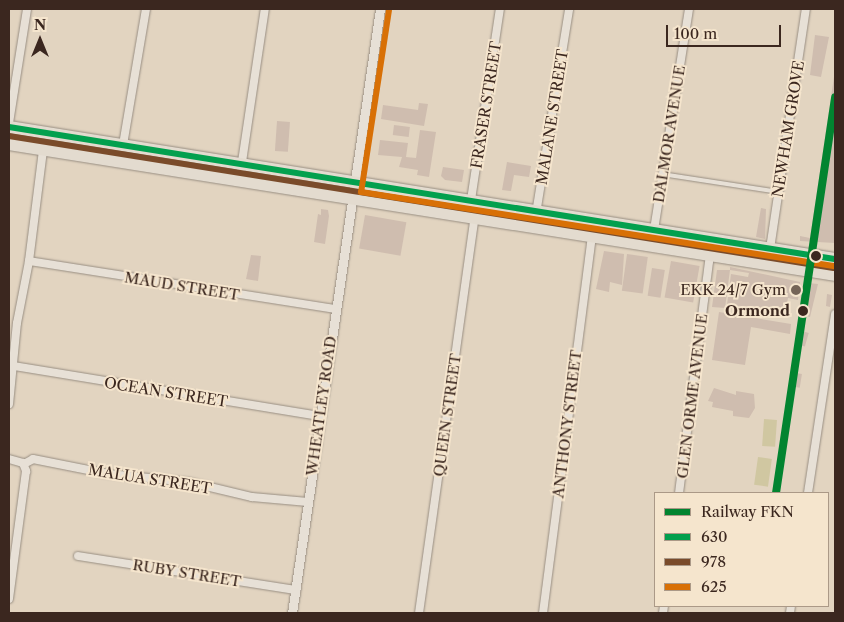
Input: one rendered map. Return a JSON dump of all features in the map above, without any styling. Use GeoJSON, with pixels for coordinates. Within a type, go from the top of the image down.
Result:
{"type":"FeatureCollection","features":[{"type":"Feature","properties":{"kind":"highway"},"geometry":{"type":"LineString","coordinates":[[9,127],[835,259]]}},
{"type":"Feature","properties":{"kind":"highway"},"geometry":{"type":"LineString","coordinates":[[9,144],[239,182],[592,235],[835,275]]}},
{"type":"Feature","properties":{"kind":"highway"},"geometry":{"type":"LineString","coordinates":[[402,206],[404,190]]}},
{"type":"Feature","properties":{"kind":"street"},"geometry":{"type":"LineString","coordinates":[[9,123],[27,9]]}},
{"type":"Feature","properties":{"kind":"street"},"geometry":{"type":"LineString","coordinates":[[125,146],[146,9]]}},
{"type":"Feature","properties":{"kind":"street"},"geometry":{"type":"LineString","coordinates":[[239,182],[265,9]]}},
{"type":"Feature","properties":{"kind":"street","name":"WHEATLEY ROAD"},"geometry":{"type":"LineString","coordinates":[[292,613],[380,9]]}},
{"type":"Feature","properties":{"kind":"street","name":"FRASER STREET"},"geometry":{"type":"LineString","coordinates":[[471,200],[500,9]]}},
{"type":"Feature","properties":{"kind":"street","name":"MALANE STREET"},"geometry":{"type":"LineString","coordinates":[[534,226],[569,9]]}},
{"type":"Feature","properties":{"kind":"street","name":"DALMOR AVENUE"},"geometry":{"type":"LineString","coordinates":[[654,230],[689,9]]}},
{"type":"Feature","properties":{"kind":"street","name":"NEWHAM GROVE"},"geometry":{"type":"LineString","coordinates":[[770,249],[806,9]]}},
{"type":"Feature","properties":{"kind":"street"},"geometry":{"type":"LineString","coordinates":[[9,404],[18,311],[30,261],[43,150]]}},
{"type":"Feature","properties":{"kind":"street","name":"QUEEN STREET"},"geometry":{"type":"LineString","coordinates":[[420,613],[475,217]]}},
{"type":"Feature","properties":{"kind":"street","name":"ANTHONY STREET"},"geometry":{"type":"LineString","coordinates":[[542,613],[592,235]]}},
{"type":"Feature","properties":{"kind":"street","name":"GLEN ORME AVENUE"},"geometry":{"type":"LineString","coordinates":[[679,492],[712,240]]}},
{"type":"Feature","properties":{"kind":"street","name":"MAUD STREET"},"geometry":{"type":"LineString","coordinates":[[30,261],[335,309]]}},
{"type":"Feature","properties":{"kind":"street"},"geometry":{"type":"LineString","coordinates":[[808,492],[835,314]]}},
{"type":"Feature","properties":{"kind":"street","name":"OCEAN STREET"},"geometry":{"type":"LineString","coordinates":[[14,366],[320,416]]}},
{"type":"Feature","properties":{"kind":"street"},"geometry":{"type":"LineString","coordinates":[[9,458],[24,464],[26,475],[9,599]]}},
{"type":"Feature","properties":{"kind":"street","name":"MALUA STREET"},"geometry":{"type":"LineString","coordinates":[[24,464],[33,459],[110,474],[189,482],[252,497],[308,502]]}},
{"type":"Feature","properties":{"kind":"street","name":"RUBY STREET"},"geometry":{"type":"LineString","coordinates":[[78,556],[296,590]]}},
{"type":"Feature","properties":{"kind":"lane"},"geometry":{"type":"LineString","coordinates":[[662,174],[779,192]]}},
{"type":"Feature","properties":{"kind":"shaded area"},"geometry":{"type":"Polygon","coordinates":[[[764,419],[777,420],[775,447],[762,446],[764,419]]]}},
{"type":"Feature","properties":{"kind":"shaded area"},"geometry":{"type":"Polygon","coordinates":[[[758,457],[772,459],[768,487],[754,485],[758,457]]]}},
{"type":"Feature","properties":{"kind":"building"},"geometry":{"type":"Polygon","coordinates":[[[815,35],[829,37],[821,77],[810,75],[815,35]]]}},
{"type":"Feature","properties":{"kind":"building"},"geometry":{"type":"Polygon","coordinates":[[[835,70],[835,243],[800,241],[800,236],[810,238],[835,70]]]}},
{"type":"Feature","properties":{"kind":"building"},"geometry":{"type":"Polygon","coordinates":[[[419,103],[428,104],[424,126],[381,119],[383,105],[418,110],[419,103]]]}},
{"type":"Feature","properties":{"kind":"building"},"geometry":{"type":"Polygon","coordinates":[[[277,121],[290,122],[288,152],[275,151],[277,121]]]}},
{"type":"Feature","properties":{"kind":"building"},"geometry":{"type":"Polygon","coordinates":[[[394,125],[410,127],[409,137],[393,135],[394,125]]]}},
{"type":"Feature","properties":{"kind":"building"},"geometry":{"type":"Polygon","coordinates":[[[420,130],[436,132],[429,177],[417,175],[418,170],[399,167],[402,157],[378,155],[380,140],[408,143],[406,157],[416,158],[420,130]]]}},
{"type":"Feature","properties":{"kind":"building"},"geometry":{"type":"Polygon","coordinates":[[[507,162],[531,166],[529,177],[514,175],[511,191],[502,190],[507,162]]]}},
{"type":"Feature","properties":{"kind":"building"},"geometry":{"type":"Polygon","coordinates":[[[443,167],[464,170],[462,182],[445,180],[441,176],[443,167]]]}},
{"type":"Feature","properties":{"kind":"building"},"geometry":{"type":"Polygon","coordinates":[[[761,208],[766,209],[765,239],[756,237],[761,208]]]}},
{"type":"Feature","properties":{"kind":"building"},"geometry":{"type":"Polygon","coordinates":[[[321,209],[328,210],[329,216],[325,244],[314,242],[318,214],[321,215],[321,209]]]}},
{"type":"Feature","properties":{"kind":"building"},"geometry":{"type":"Polygon","coordinates":[[[365,215],[406,222],[400,256],[359,248],[365,215]]]}},
{"type":"Feature","properties":{"kind":"building"},"geometry":{"type":"Polygon","coordinates":[[[604,251],[624,254],[622,285],[610,282],[609,292],[596,289],[604,251]]]}},
{"type":"Feature","properties":{"kind":"building"},"geometry":{"type":"Polygon","coordinates":[[[627,254],[648,257],[643,294],[622,291],[627,254]]]}},
{"type":"Feature","properties":{"kind":"building"},"geometry":{"type":"Polygon","coordinates":[[[251,255],[261,256],[258,281],[246,279],[251,255]]]}},
{"type":"Feature","properties":{"kind":"building"},"geometry":{"type":"Polygon","coordinates":[[[671,261],[700,266],[693,302],[665,297],[671,261]]]}},
{"type":"Feature","properties":{"kind":"building"},"geometry":{"type":"Polygon","coordinates":[[[730,267],[800,282],[798,300],[788,298],[785,313],[776,312],[776,315],[766,311],[766,315],[761,314],[759,310],[759,314],[754,310],[746,312],[744,307],[727,305],[731,274],[748,277],[749,273],[730,270],[730,267]]]}},
{"type":"Feature","properties":{"kind":"building"},"geometry":{"type":"Polygon","coordinates":[[[652,268],[665,270],[660,298],[648,296],[652,268]]]}},
{"type":"Feature","properties":{"kind":"building"},"geometry":{"type":"Polygon","coordinates":[[[717,270],[730,270],[725,308],[712,307],[717,270]]]}},
{"type":"Feature","properties":{"kind":"building"},"geometry":{"type":"Polygon","coordinates":[[[808,283],[818,284],[810,317],[806,316],[808,283]]]}},
{"type":"Feature","properties":{"kind":"building"},"geometry":{"type":"Polygon","coordinates":[[[827,294],[832,295],[830,307],[826,306],[827,294]]]}},
{"type":"Feature","properties":{"kind":"building"},"geometry":{"type":"Polygon","coordinates":[[[719,312],[791,324],[790,334],[751,327],[745,365],[712,360],[719,312]]]}},
{"type":"Feature","properties":{"kind":"building"},"geometry":{"type":"Polygon","coordinates":[[[802,331],[809,333],[805,346],[798,344],[802,331]]]}},
{"type":"Feature","properties":{"kind":"building"},"geometry":{"type":"Polygon","coordinates":[[[796,373],[802,374],[800,388],[794,387],[796,373]]]}},
{"type":"Feature","properties":{"kind":"building"},"geometry":{"type":"Polygon","coordinates":[[[714,388],[736,395],[736,391],[754,394],[755,408],[749,418],[733,416],[733,411],[712,407],[713,402],[708,401],[714,388]]]}},
{"type":"Feature","properties":{"kind":"rail line","name":"FKN"},"geometry":{"type":"LineString","coordinates":[[776,492],[835,97]]}},
{"type":"Feature","properties":{"kind":"transit line","name":"625"},"geometry":{"type":"LineString","coordinates":[[389,10],[361,192],[835,266]]}},
{"type":"Feature","properties":{"kind":"transit line","name":"630"},"geometry":{"type":"LineString","coordinates":[[9,127],[835,259]]}},
{"type":"Feature","properties":{"kind":"transit line","name":"978"},"geometry":{"type":"LineString","coordinates":[[9,136],[834,268]]}},
{"type":"Feature","properties":{"kind":"place","name":"EKK 24/7 Gym"},"geometry":{"type":"Point","coordinates":[796,290]}},
{"type":"Feature","properties":{"kind":"place","name":"Ormond"},"geometry":{"type":"Point","coordinates":[803,311]}}]}
